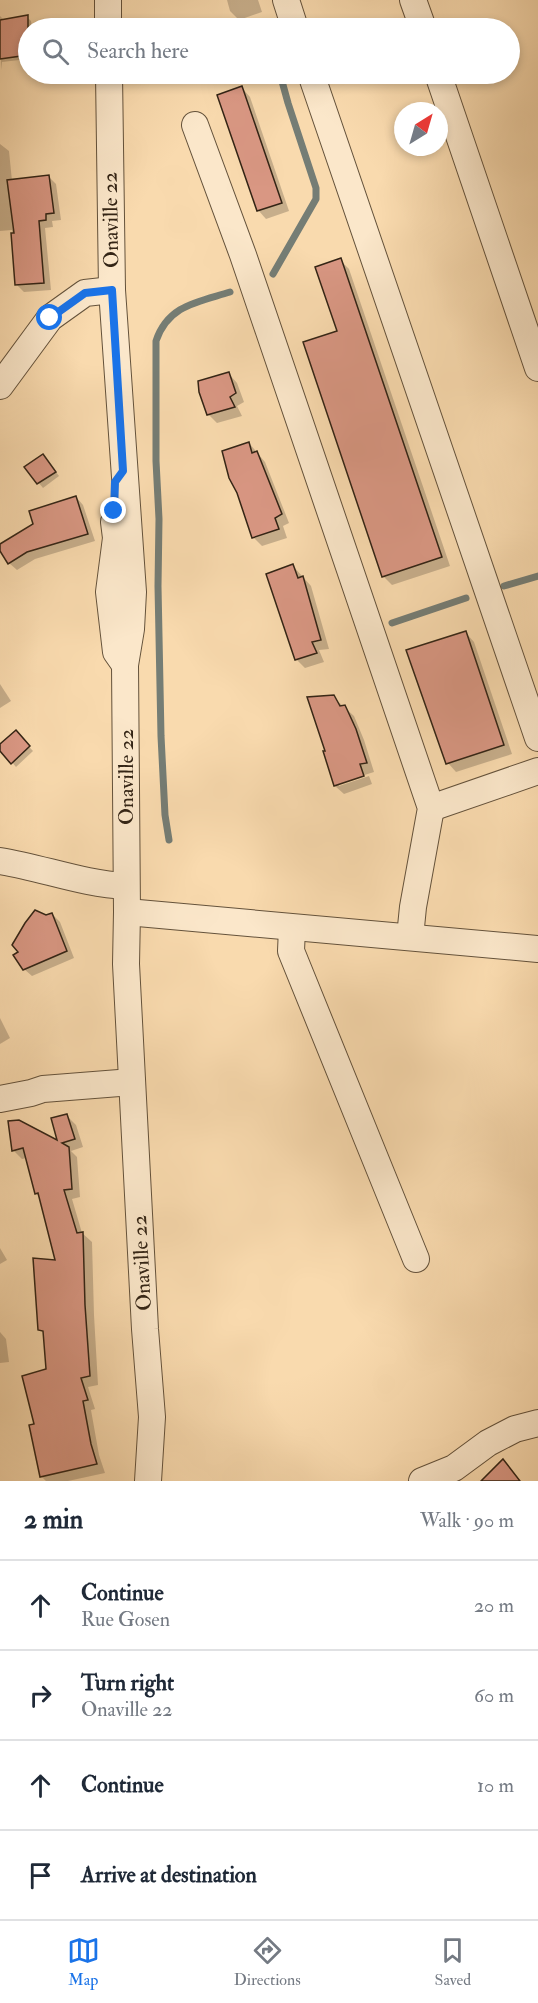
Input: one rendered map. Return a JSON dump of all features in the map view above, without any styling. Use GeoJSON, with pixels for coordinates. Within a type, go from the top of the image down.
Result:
{"type":"FeatureCollection","features":[{"type":"Feature","properties":{"kind":"street"},"geometry":{"type":"LineString","coordinates":[[108,0],[108,18]]}},
{"type":"Feature","properties":{"kind":"street"},"geometry":{"type":"LineString","coordinates":[[286,0],[292,18]]}},
{"type":"Feature","properties":{"kind":"street"},"geometry":{"type":"LineString","coordinates":[[414,0],[420,18]]}},
{"type":"Feature","properties":{"kind":"street","name":"Onaville 22"},"geometry":{"type":"LineString","coordinates":[[109,84],[112,290],[132,592],[131,629],[125,665],[126,964],[152,1417],[148,1481]]}},
{"type":"Feature","properties":{"kind":"street"},"geometry":{"type":"LineString","coordinates":[[314,84],[538,738]]}},
{"type":"Feature","properties":{"kind":"street"},"geometry":{"type":"LineString","coordinates":[[441,84],[538,368]]}},
{"type":"Feature","properties":{"kind":"street"},"geometry":{"type":"LineString","coordinates":[[195,125],[243,255],[431,808],[413,906],[410,938]]}},
{"type":"Feature","properties":{"kind":"street"},"geometry":{"type":"LineString","coordinates":[[0,386],[50,318],[85,293],[112,290]]}},
{"type":"Feature","properties":{"kind":"street"},"geometry":{"type":"LineString","coordinates":[[431,808],[538,771]]}},
{"type":"Feature","properties":{"kind":"street"},"geometry":{"type":"LineString","coordinates":[[0,861],[87,882],[126,886]]}},
{"type":"Feature","properties":{"kind":"street"},"geometry":{"type":"LineString","coordinates":[[127,912],[538,949]]}},
{"type":"Feature","properties":{"kind":"street"},"geometry":{"type":"LineString","coordinates":[[292,928],[291,951],[416,1259]]}},
{"type":"Feature","properties":{"kind":"street"},"geometry":{"type":"LineString","coordinates":[[0,1099],[43,1089],[132,1082]]}},
{"type":"Feature","properties":{"kind":"street"},"geometry":{"type":"LineString","coordinates":[[422,1481],[454,1467],[488,1443],[515,1429],[538,1423]]}},
{"type":"Feature","properties":{"kind":"building"},"geometry":{"type":"Polygon","coordinates":[[[28,15],[28,18],[18,18],[18,56],[0,59],[0,20],[28,15]]]}},
{"type":"Feature","properties":{"kind":"building"},"geometry":{"type":"Polygon","coordinates":[[[242,86],[282,203],[257,211],[217,95],[242,86]]]}},
{"type":"Feature","properties":{"kind":"building"},"geometry":{"type":"Polygon","coordinates":[[[49,175],[54,213],[46,214],[46,220],[39,221],[44,283],[15,285],[11,233],[14,233],[7,180],[49,175]]]}},
{"type":"Feature","properties":{"kind":"building"},"geometry":{"type":"Polygon","coordinates":[[[341,258],[442,557],[382,577],[303,342],[337,331],[315,267],[341,258]]]}},
{"type":"Feature","properties":{"kind":"building"},"geometry":{"type":"Polygon","coordinates":[[[229,372],[236,393],[230,397],[235,407],[207,415],[199,392],[198,381],[229,372]]]}},
{"type":"Feature","properties":{"kind":"building"},"geometry":{"type":"Polygon","coordinates":[[[249,442],[252,453],[257,451],[282,514],[275,518],[279,529],[252,538],[237,493],[229,478],[222,451],[249,442]]]}},
{"type":"Feature","properties":{"kind":"building"},"geometry":{"type":"Polygon","coordinates":[[[43,454],[56,472],[37,484],[24,467],[43,454]]]}},
{"type":"Feature","properties":{"kind":"building"},"geometry":{"type":"Polygon","coordinates":[[[76,496],[88,534],[27,552],[8,564],[0,551],[0,544],[33,524],[29,511],[76,496]]]}},
{"type":"Feature","properties":{"kind":"building"},"geometry":{"type":"Polygon","coordinates":[[[293,564],[298,578],[303,576],[321,640],[312,642],[317,653],[295,660],[266,574],[293,564]]]}},
{"type":"Feature","properties":{"kind":"building"},"geometry":{"type":"Polygon","coordinates":[[[466,631],[504,745],[446,764],[406,650],[466,631]]]}},
{"type":"Feature","properties":{"kind":"building"},"geometry":{"type":"Polygon","coordinates":[[[334,695],[340,706],[345,705],[367,763],[360,764],[364,776],[334,786],[307,697],[334,695]]]}},
{"type":"Feature","properties":{"kind":"building"},"geometry":{"type":"Polygon","coordinates":[[[16,730],[30,746],[11,764],[0,751],[0,744],[16,730]]]}},
{"type":"Feature","properties":{"kind":"building"},"geometry":{"type":"Polygon","coordinates":[[[35,910],[46,915],[52,913],[67,951],[23,970],[13,955],[18,952],[12,945],[35,910]]]}},
{"type":"Feature","properties":{"kind":"building"},"geometry":{"type":"Polygon","coordinates":[[[67,1114],[75,1139],[62,1143],[69,1147],[72,1189],[64,1190],[77,1233],[83,1232],[90,1376],[81,1378],[88,1400],[83,1401],[97,1464],[40,1477],[29,1425],[34,1424],[22,1376],[46,1369],[43,1331],[38,1330],[33,1258],[55,1260],[38,1193],[35,1194],[23,1148],[12,1151],[8,1121],[19,1120],[57,1140],[51,1118],[67,1114]]]}},
{"type":"Feature","properties":{"kind":"building"},"geometry":{"type":"Polygon","coordinates":[[[503,1459],[520,1481],[481,1481],[503,1459]]]}},
{"type":"Feature","properties":{"kind":"waterway"},"geometry":{"type":"LineString","coordinates":[[273,274],[316,199],[316,188],[283,84]]}},
{"type":"Feature","properties":{"kind":"waterway"},"geometry":{"type":"LineString","coordinates":[[169,840],[165,815],[161,736],[156,341],[161,329],[176,312],[196,302],[230,292]]}},
{"type":"Feature","properties":{"kind":"waterway"},"geometry":{"type":"LineString","coordinates":[[504,586],[538,576]]}},
{"type":"Feature","properties":{"kind":"waterway"},"geometry":{"type":"LineString","coordinates":[[392,623],[466,598]]}},
{"type":"Feature","properties":{"kind":"route"},"geometry":{"type":"LineString","coordinates":[[50,318],[85,293],[112,290],[123,471],[115,482],[114,511]]}}]}
